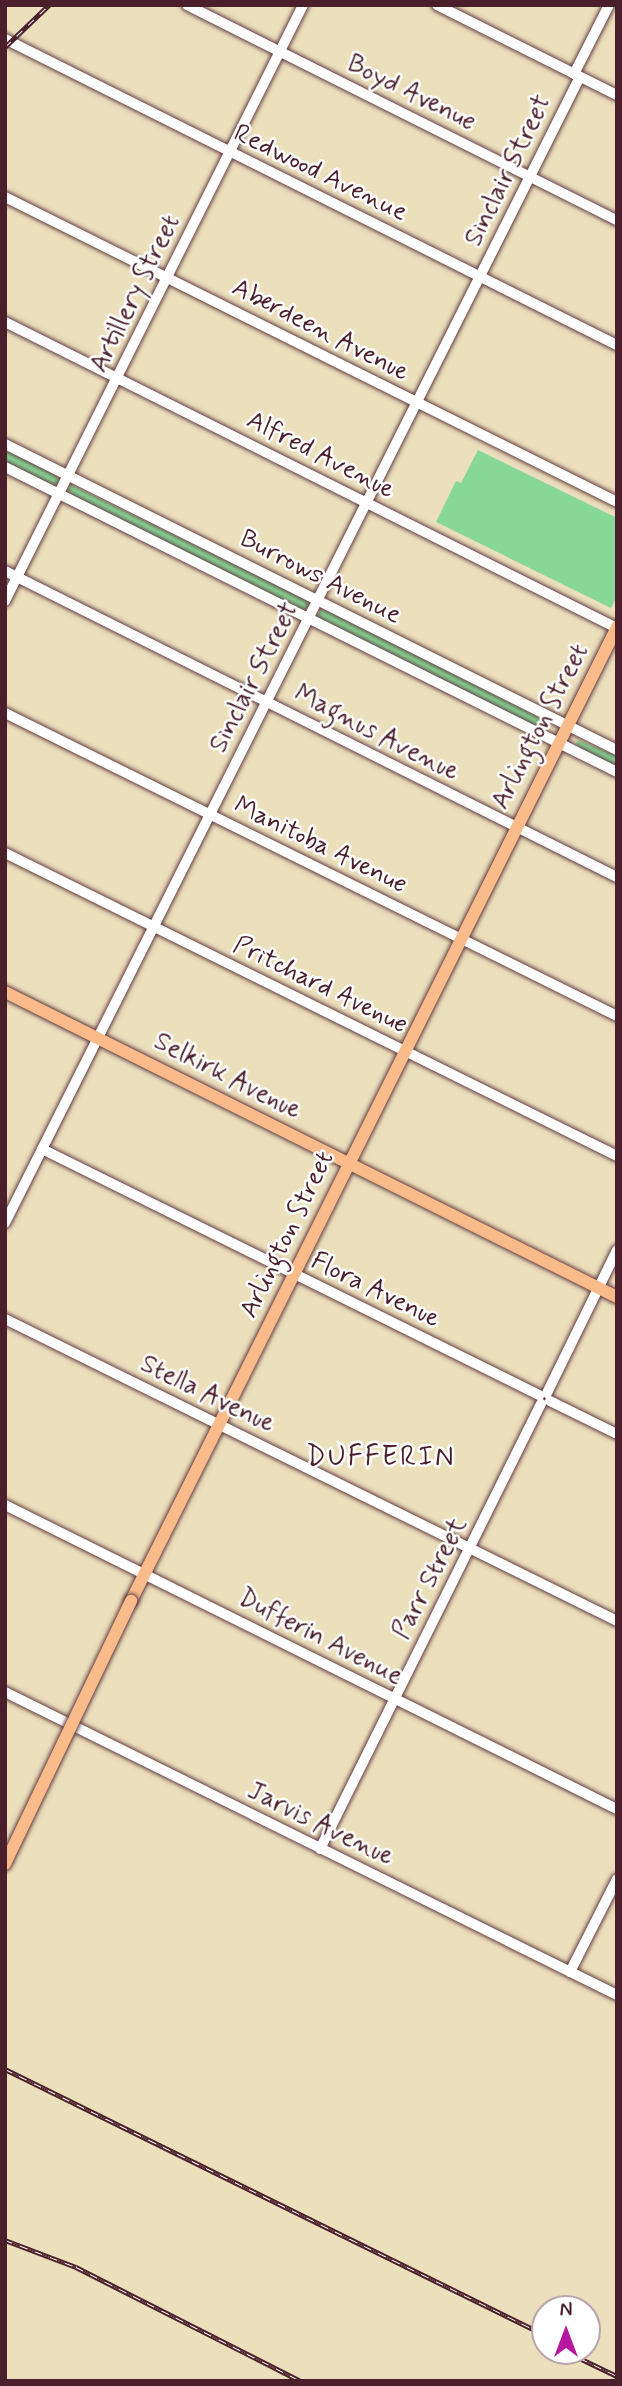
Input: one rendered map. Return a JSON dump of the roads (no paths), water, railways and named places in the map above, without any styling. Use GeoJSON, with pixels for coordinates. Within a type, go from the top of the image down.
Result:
{"type":"FeatureCollection","features":[{"type":"Feature","properties":{"kind":"main road","name":"Arlington Street"},"geometry":{"type":"LineString","coordinates":[[5,1864],[131,1601],[617,628]]}},
{"type":"Feature","properties":{"kind":"main road","name":"Selkirk Avenue"},"geometry":{"type":"LineString","coordinates":[[5,992],[617,1297]]}},
{"type":"Feature","properties":{"kind":"street","name":"Boyd Avenue"},"geometry":{"type":"LineString","coordinates":[[187,5],[617,220]]}},
{"type":"Feature","properties":{"kind":"street","name":"Artillery Street"},"geometry":{"type":"LineString","coordinates":[[5,601],[303,5]]}},
{"type":"Feature","properties":{"kind":"street"},"geometry":{"type":"LineString","coordinates":[[437,5],[617,95]]}},
{"type":"Feature","properties":{"kind":"street","name":"Sinclair Street"},"geometry":{"type":"LineString","coordinates":[[5,1223],[480,276],[609,5]]}},
{"type":"Feature","properties":{"kind":"street","name":"Redwood Avenue"},"geometry":{"type":"LineString","coordinates":[[5,39],[617,345]]}},
{"type":"Feature","properties":{"kind":"street","name":"Aberdeen Avenue"},"geometry":{"type":"LineString","coordinates":[[5,197],[617,502]]}},
{"type":"Feature","properties":{"kind":"street","name":"Alfred Avenue"},"geometry":{"type":"LineString","coordinates":[[5,321],[617,628]]}},
{"type":"Feature","properties":{"kind":"street","name":"Burrows Avenue"},"geometry":{"type":"LineString","coordinates":[[5,444],[617,750]]}},
{"type":"Feature","properties":{"kind":"street","name":"Burrows Avenue"},"geometry":{"type":"LineString","coordinates":[[5,467],[307,620],[617,772]]}},
{"type":"Feature","properties":{"kind":"street","name":"Magnus Avenue"},"geometry":{"type":"LineString","coordinates":[[5,571],[617,877]]}},
{"type":"Feature","properties":{"kind":"street","name":"Manitoba Avenue"},"geometry":{"type":"LineString","coordinates":[[5,713],[617,1016]]}},
{"type":"Feature","properties":{"kind":"street","name":"Pritchard Avenue"},"geometry":{"type":"LineString","coordinates":[[5,853],[617,1156]]}},
{"type":"Feature","properties":{"kind":"street","name":"Flora Avenue"},"geometry":{"type":"LineString","coordinates":[[42,1149],[617,1434]]}},
{"type":"Feature","properties":{"kind":"street","name":"Parr Street"},"geometry":{"type":"LineString","coordinates":[[320,1849],[617,1250]]}},
{"type":"Feature","properties":{"kind":"street","name":"Stella Avenue"},"geometry":{"type":"LineString","coordinates":[[5,1319],[617,1621]]}},
{"type":"Feature","properties":{"kind":"street","name":"Dufferin Avenue"},"geometry":{"type":"LineString","coordinates":[[5,1505],[617,1809]]}},
{"type":"Feature","properties":{"kind":"street","name":"Jarvis Avenue"},"geometry":{"type":"LineString","coordinates":[[5,1692],[617,1995]]}},
{"type":"Feature","properties":{"kind":"street"},"geometry":{"type":"LineString","coordinates":[[570,1972],[617,1879]]}},
{"type":"Feature","properties":{"kind":"railway"},"geometry":{"type":"LineString","coordinates":[[5,47],[49,5]]}},
{"type":"Feature","properties":{"kind":"railway"},"geometry":{"type":"LineString","coordinates":[[5,2069],[531,2328]]}},
{"type":"Feature","properties":{"kind":"railway"},"geometry":{"type":"LineString","coordinates":[[5,2240],[76,2267],[301,2381]]}},
{"type":"Feature","properties":{"kind":"railway"},"geometry":{"type":"LineString","coordinates":[[594,2365],[617,2376]]}},
{"type":"Feature","properties":{"kind":"district","name":"DUFFERIN"},"geometry":{"type":"Point","coordinates":[381,1458]}}]}
